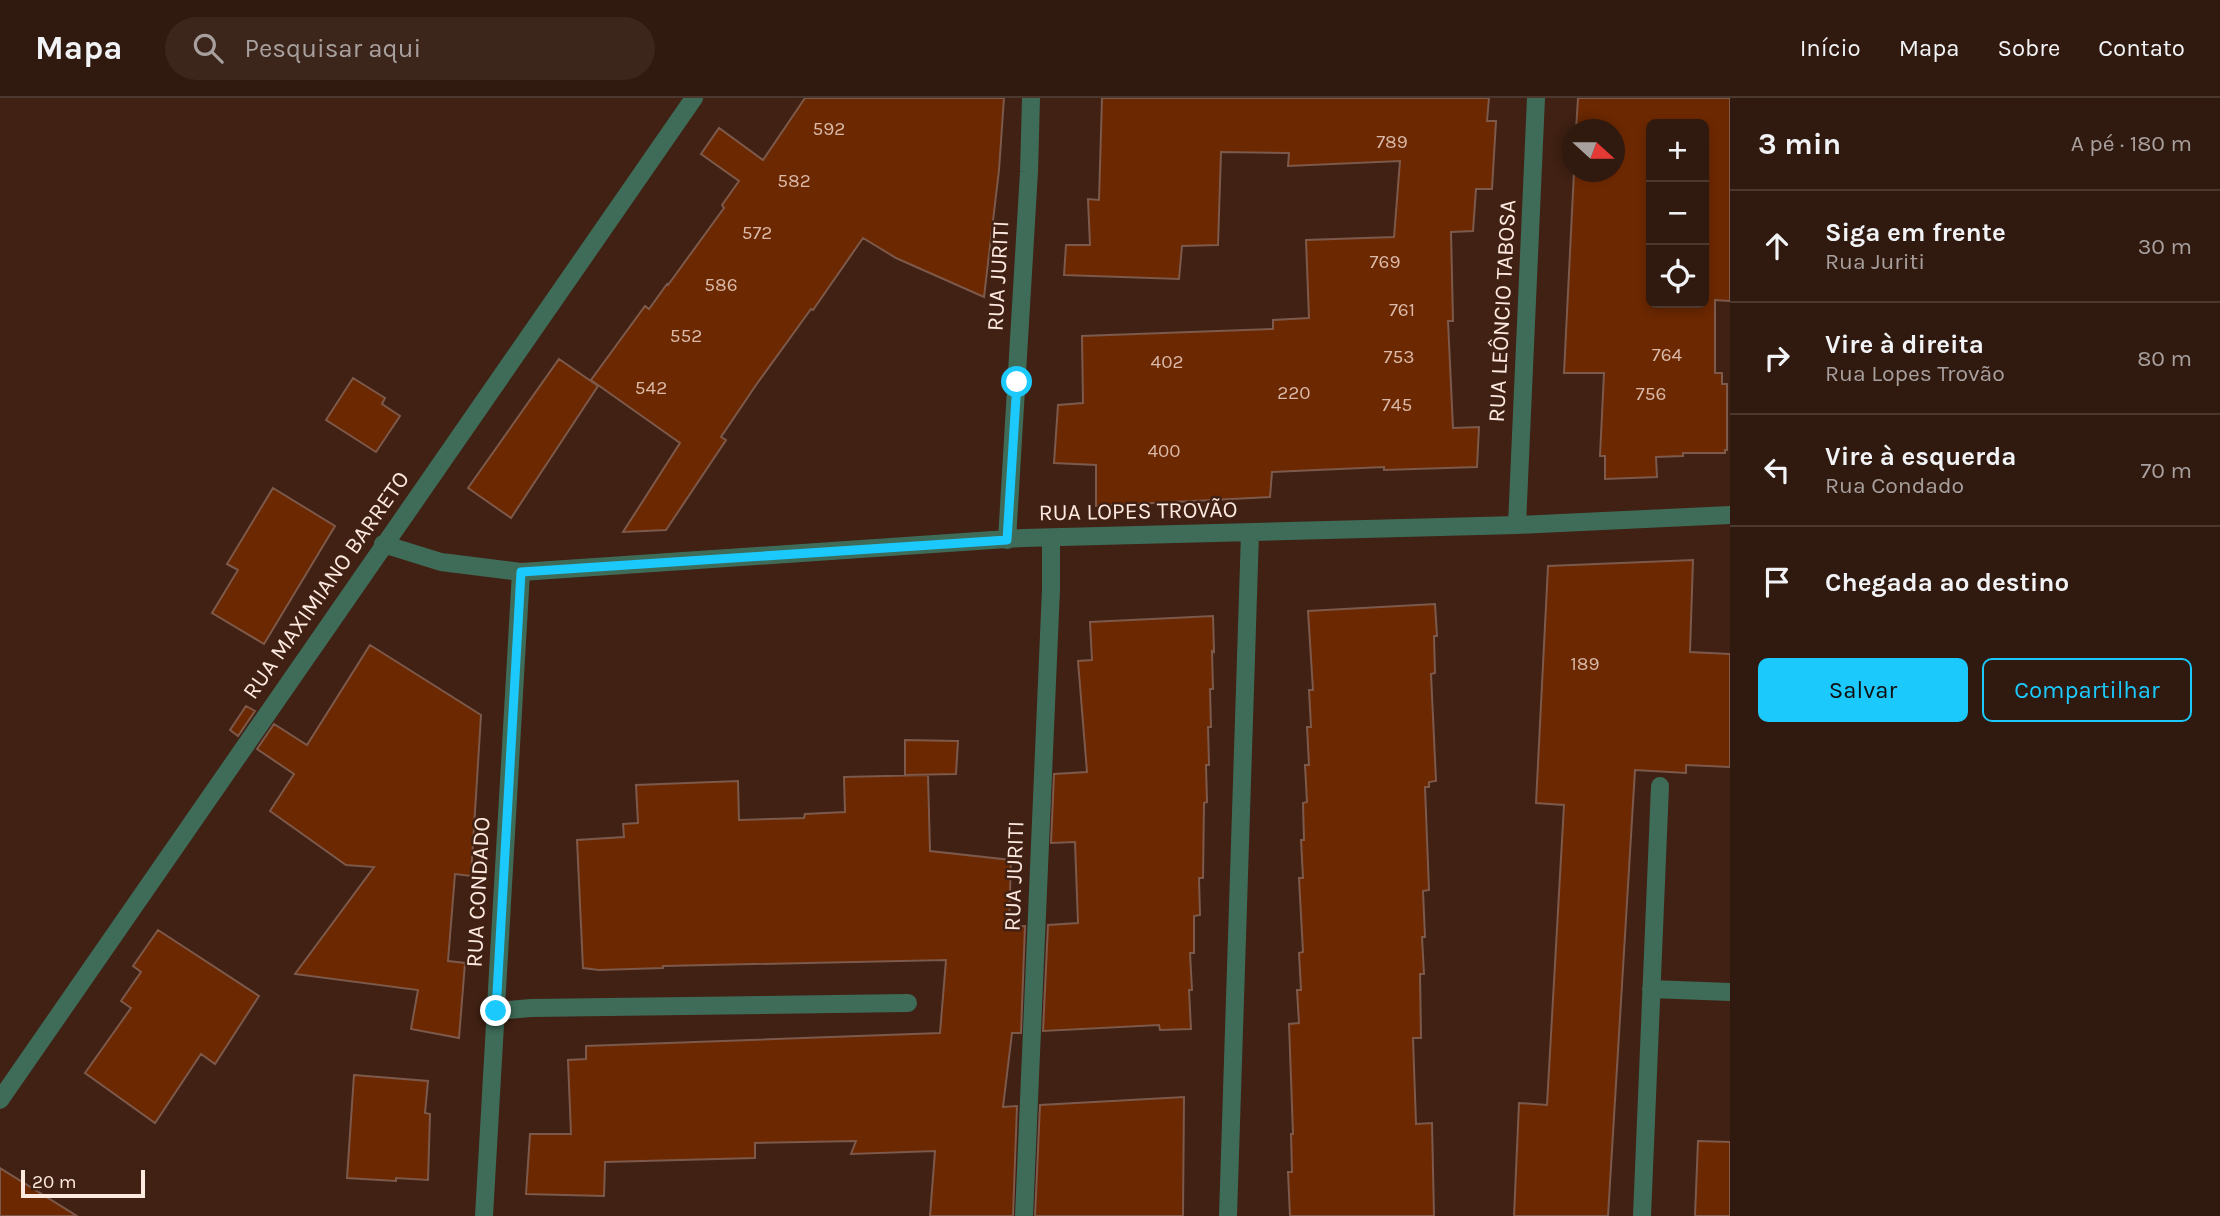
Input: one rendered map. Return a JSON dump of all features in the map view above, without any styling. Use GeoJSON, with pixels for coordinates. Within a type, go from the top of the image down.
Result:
{"type":"FeatureCollection","features":[{"type":"Feature","properties":{"kind":"street","name":"RUA MAXIMIANO BARRETO"},"geometry":{"type":"LineString","coordinates":[[0,1100],[694,98]]}},
{"type":"Feature","properties":{"kind":"street","name":"RUA JURITI"},"geometry":{"type":"LineString","coordinates":[[1007,540],[1031,98]]}},
{"type":"Feature","properties":{"kind":"street","name":"RUA LEÔNCIO TABOSA"},"geometry":{"type":"LineString","coordinates":[[1517,525],[1536,98]]}},
{"type":"Feature","properties":{"kind":"street","name":"RUA LOPES TROVÃO"},"geometry":{"type":"LineString","coordinates":[[383,544],[440,562],[521,572],[1007,540],[1517,525],[1730,515]]}},
{"type":"Feature","properties":{"kind":"street"},"geometry":{"type":"LineString","coordinates":[[1228,1216],[1251,533]]}},
{"type":"Feature","properties":{"kind":"street","name":"RUA JURITI"},"geometry":{"type":"LineString","coordinates":[[1024,1216],[1051,538]]}},
{"type":"Feature","properties":{"kind":"street","name":"RUA CONDADO"},"geometry":{"type":"LineString","coordinates":[[484,1216],[521,572]]}},
{"type":"Feature","properties":{"kind":"street"},"geometry":{"type":"LineString","coordinates":[[1642,1216],[1660,786]]}},
{"type":"Feature","properties":{"kind":"street"},"geometry":{"type":"LineString","coordinates":[[1651,989],[1730,992]]}},
{"type":"Feature","properties":{"kind":"street"},"geometry":{"type":"LineString","coordinates":[[496,1011],[531,1008],[908,1003]]}},
{"type":"Feature","properties":{"kind":"building"},"geometry":{"type":"Polygon","coordinates":[[[805,98],[1004,98],[999,170],[984,297],[896,258],[863,238],[756,385],[721,437],[726,440],[666,530],[623,532],[680,443],[591,380],[645,306],[649,309],[668,285],[724,208],[722,205],[739,181],[701,154],[719,128],[763,160],[805,98]]]}},
{"type":"Feature","properties":{"kind":"building"},"geometry":{"type":"Polygon","coordinates":[[[1102,98],[1489,98],[1487,121],[1496,121],[1492,189],[1476,189],[1473,231],[1451,232],[1453,321],[1448,321],[1453,428],[1479,427],[1477,467],[1384,470],[1384,467],[1272,472],[1270,497],[1096,506],[1096,465],[1054,463],[1058,405],[1083,403],[1082,336],[1273,329],[1273,320],[1309,318],[1306,240],[1394,237],[1400,161],[1288,166],[1289,153],[1221,152],[1218,245],[1182,246],[1179,279],[1064,275],[1066,245],[1090,245],[1088,199],[1099,200],[1102,98]]]}},
{"type":"Feature","properties":{"kind":"building"},"geometry":{"type":"Polygon","coordinates":[[[1578,98],[1730,98],[1730,301],[1715,300],[1715,373],[1722,373],[1722,384],[1727,384],[1727,450],[1725,453],[1683,453],[1683,456],[1656,457],[1657,477],[1605,479],[1605,456],[1600,456],[1604,373],[1564,373],[1574,182],[1625,182],[1625,119],[1577,119],[1578,98]]]}},
{"type":"Feature","properties":{"kind":"building"},"geometry":{"type":"Polygon","coordinates":[[[559,359],[598,386],[511,518],[468,488],[559,359]]]}},
{"type":"Feature","properties":{"kind":"building"},"geometry":{"type":"Polygon","coordinates":[[[353,378],[385,398],[382,404],[400,416],[376,452],[326,420],[353,378]]]}},
{"type":"Feature","properties":{"kind":"building"},"geometry":{"type":"Polygon","coordinates":[[[273,488],[335,526],[264,644],[212,613],[238,570],[227,564],[273,488]]]}},
{"type":"Feature","properties":{"kind":"building"},"geometry":{"type":"Polygon","coordinates":[[[1693,560],[1690,652],[1730,654],[1730,767],[1686,765],[1686,773],[1635,770],[1608,1216],[1514,1216],[1519,1103],[1547,1105],[1564,805],[1536,803],[1548,566],[1693,560]]]}},
{"type":"Feature","properties":{"kind":"building"},"geometry":{"type":"Polygon","coordinates":[[[1435,604],[1435,673],[1431,674],[1436,781],[1429,782],[1429,787],[1425,787],[1429,890],[1423,891],[1425,937],[1422,937],[1424,974],[1420,974],[1421,1038],[1413,1038],[1416,1124],[1432,1123],[1434,1216],[1290,1216],[1288,1172],[1292,1172],[1293,1134],[1289,1024],[1299,1023],[1299,953],[1303,952],[1299,878],[1303,878],[1301,840],[1304,840],[1303,803],[1307,802],[1305,765],[1309,765],[1309,690],[1313,690],[1308,611],[1435,604]]]}},
{"type":"Feature","properties":{"kind":"building"},"geometry":{"type":"Polygon","coordinates":[[[1213,616],[1213,689],[1210,689],[1211,727],[1208,727],[1209,765],[1206,765],[1203,878],[1199,878],[1200,915],[1194,916],[1194,953],[1190,953],[1191,1029],[1160,1030],[1159,1025],[1043,1031],[1048,925],[1078,923],[1075,842],[1051,843],[1054,774],[1087,772],[1078,661],[1092,660],[1090,622],[1213,616]]]}},
{"type":"Feature","properties":{"kind":"building"},"geometry":{"type":"Polygon","coordinates":[[[370,645],[481,715],[471,876],[455,874],[448,961],[465,963],[459,1038],[411,1029],[418,990],[295,974],[374,867],[346,865],[270,811],[294,774],[257,749],[274,724],[307,745],[370,645]]]}},
{"type":"Feature","properties":{"kind":"building"},"geometry":{"type":"Polygon","coordinates":[[[246,706],[255,711],[238,736],[230,730],[246,706]]]}},
{"type":"Feature","properties":{"kind":"building"},"geometry":{"type":"Polygon","coordinates":[[[905,740],[958,741],[956,774],[905,775],[905,740]]]}},
{"type":"Feature","properties":{"kind":"building"},"geometry":{"type":"Polygon","coordinates":[[[928,775],[930,851],[1011,860],[1009,927],[1025,926],[1021,1033],[1012,1033],[1003,1107],[1017,1106],[1013,1216],[930,1216],[935,1151],[851,1154],[856,1141],[755,1143],[755,1158],[605,1162],[604,1196],[526,1194],[530,1134],[571,1134],[568,1060],[586,1059],[586,1046],[940,1033],[946,960],[663,966],[599,970],[583,968],[577,840],[624,837],[623,824],[638,823],[636,785],[738,781],[739,820],[804,818],[805,814],[845,812],[844,777],[928,775]]]}},
{"type":"Feature","properties":{"kind":"building"},"geometry":{"type":"Polygon","coordinates":[[[158,930],[259,996],[215,1064],[201,1054],[155,1123],[85,1073],[131,1008],[121,1001],[141,972],[133,966],[158,930]]]}},
{"type":"Feature","properties":{"kind":"building"},"geometry":{"type":"Polygon","coordinates":[[[354,1075],[428,1081],[425,1113],[430,1114],[428,1180],[347,1178],[354,1075]]]}},
{"type":"Feature","properties":{"kind":"building"},"geometry":{"type":"Polygon","coordinates":[[[1184,1097],[1183,1216],[1035,1216],[1040,1105],[1184,1097]]]}},
{"type":"Feature","properties":{"kind":"building"},"geometry":{"type":"Polygon","coordinates":[[[1698,1141],[1730,1142],[1730,1216],[1695,1216],[1698,1141]]]}},
{"type":"Feature","properties":{"kind":"building"},"geometry":{"type":"Polygon","coordinates":[[[0,1168],[77,1216],[0,1216],[0,1168]]]}},
{"type":"Feature","properties":{"kind":"route"},"geometry":{"type":"LineString","coordinates":[[496,1011],[521,572],[1007,540],[1017,382]]}}]}
